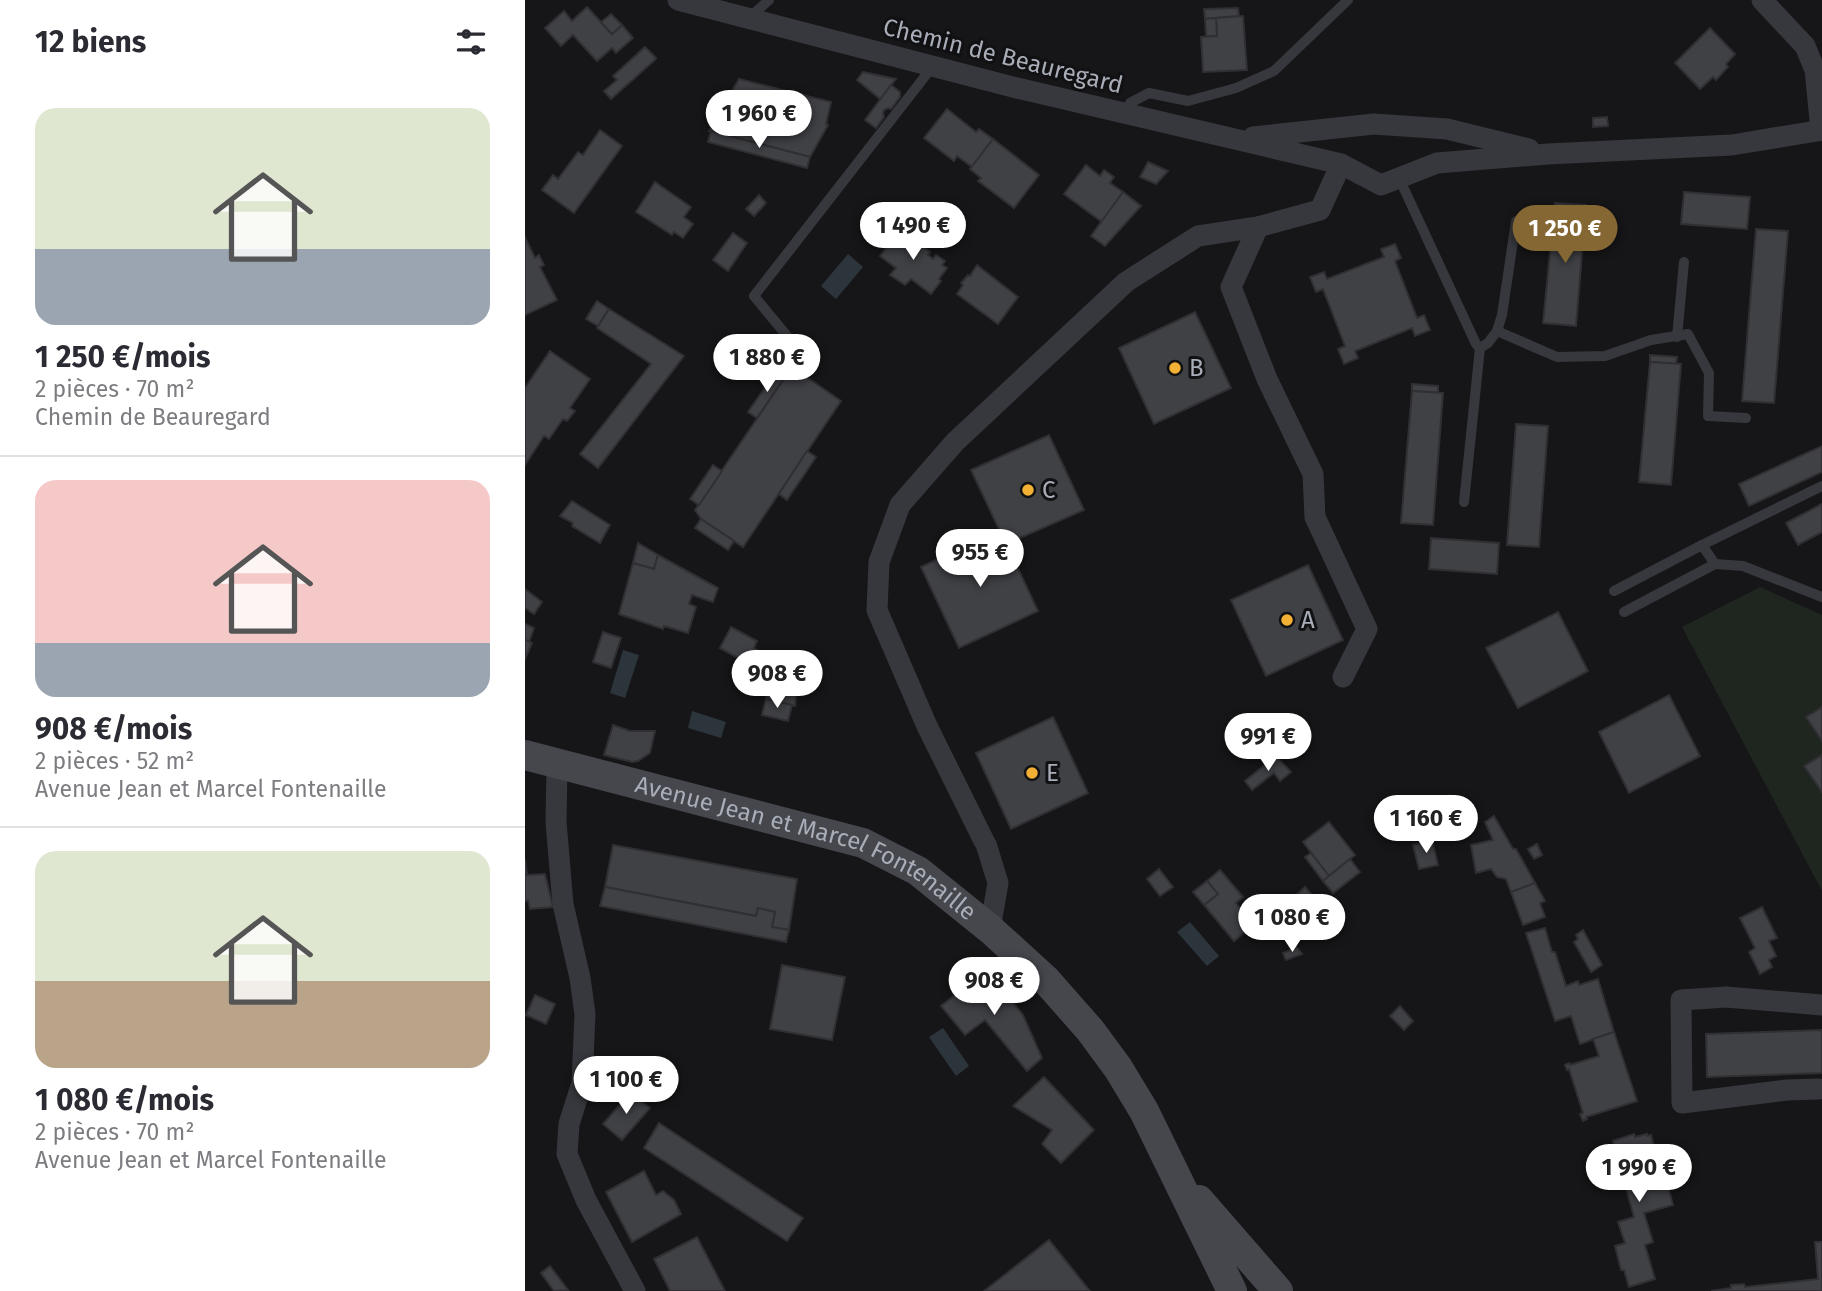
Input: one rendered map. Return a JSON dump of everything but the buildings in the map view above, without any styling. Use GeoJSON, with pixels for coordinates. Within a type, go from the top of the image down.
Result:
{"type":"FeatureCollection","features":[{"type":"Feature","properties":{"kind":"main road","name":"Avenue Jean et Marcel Fontenaille"},"geometry":{"type":"LineString","coordinates":[[525,755],[863,843],[918,871],[990,929],[1045,979],[1090,1030],[1144,1111],[1232,1291]]}},
{"type":"Feature","properties":{"kind":"main road","name":"Avenue Jean et Marcel Fontenaille"},"geometry":{"type":"LineString","coordinates":[[1172,1167],[1278,1291]]}},
{"type":"Feature","properties":{"kind":"street","name":"Chemin de Beauregard"},"geometry":{"type":"LineString","coordinates":[[678,0],[1126,114],[1341,164],[1381,185],[1437,163],[1548,154],[1732,145],[1821,130]]}},
{"type":"Feature","properties":{"kind":"street"},"geometry":{"type":"LineString","coordinates":[[1762,0],[1813,49],[1821,130]]}},
{"type":"Feature","properties":{"kind":"street","name":"Chemin de Beauregard"},"geometry":{"type":"LineString","coordinates":[[1234,139],[1374,124],[1447,129],[1548,154]]}},
{"type":"Feature","properties":{"kind":"street"},"geometry":{"type":"LineString","coordinates":[[990,929],[998,883],[985,843],[926,726],[877,610],[879,562],[900,505],[955,442],[1126,282],[1198,236],[1258,227],[1320,210],[1341,164]]}},
{"type":"Feature","properties":{"kind":"street"},"geometry":{"type":"LineString","coordinates":[[1258,227],[1231,287],[1268,379],[1313,474],[1315,517],[1367,629],[1343,677]]}},
{"type":"Feature","properties":{"kind":"street"},"geometry":{"type":"LineString","coordinates":[[557,764],[556,822],[563,904],[580,978],[585,1014],[582,1083],[569,1124],[567,1154],[586,1200],[635,1291]]}},
{"type":"Feature","properties":{"kind":"street"},"geometry":{"type":"LineString","coordinates":[[1819,1089],[1787,1090],[1682,1103],[1681,999],[1726,997],[1822,1005]]}},
{"type":"Feature","properties":{"kind":"lane"},"geometry":{"type":"LineString","coordinates":[[749,18],[769,0]]}},
{"type":"Feature","properties":{"kind":"lane"},"geometry":{"type":"LineString","coordinates":[[1126,114],[1130,103],[1149,93],[1188,101],[1236,88],[1274,71],[1348,0]]}},
{"type":"Feature","properties":{"kind":"lane"},"geometry":{"type":"LineString","coordinates":[[787,336],[754,296],[933,66]]}},
{"type":"Feature","properties":{"kind":"lane"},"geometry":{"type":"LineString","coordinates":[[1399,178],[1480,348],[1464,502]]}},
{"type":"Feature","properties":{"kind":"lane"},"geometry":{"type":"LineString","coordinates":[[1480,348],[1488,343],[1497,331],[1502,315],[1516,221]]}},
{"type":"Feature","properties":{"kind":"lane"},"geometry":{"type":"LineString","coordinates":[[1677,337],[1684,262]]}},
{"type":"Feature","properties":{"kind":"lane"},"geometry":{"type":"LineString","coordinates":[[1497,331],[1557,357],[1605,356],[1651,340],[1688,334],[1709,373],[1707,416],[1746,418]]}},
{"type":"Feature","properties":{"kind":"lane"},"geometry":{"type":"LineString","coordinates":[[1614,591],[1822,486]]}},
{"type":"Feature","properties":{"kind":"lane"},"geometry":{"type":"LineString","coordinates":[[1702,545],[1715,564]]}},
{"type":"Feature","properties":{"kind":"lane"},"geometry":{"type":"LineString","coordinates":[[1624,612],[1715,564],[1743,566],[1822,597]]}},
{"type":"Feature","properties":{"kind":"shaded area"},"geometry":{"type":"Polygon","coordinates":[[[848,254],[863,267],[836,299],[821,286],[848,254]]]}},
{"type":"Feature","properties":{"kind":"shaded area"},"geometry":{"type":"Polygon","coordinates":[[[1760,587],[1822,615],[1822,707],[1807,717],[1822,741],[1822,755],[1805,766],[1822,792],[1822,891],[1682,627],[1760,587]]]}},
{"type":"Feature","properties":{"kind":"shaded area"},"geometry":{"type":"Polygon","coordinates":[[[623,650],[639,655],[625,698],[610,693],[623,650]]]}},
{"type":"Feature","properties":{"kind":"shaded area"},"geometry":{"type":"Polygon","coordinates":[[[692,711],[726,722],[721,738],[688,728],[692,711]]]}},
{"type":"Feature","properties":{"kind":"shaded area"},"geometry":{"type":"Polygon","coordinates":[[[1450,794],[1456,812],[1422,823],[1416,805],[1450,794]]]}},
{"type":"Feature","properties":{"kind":"shaded area"},"geometry":{"type":"Polygon","coordinates":[[[1190,922],[1219,956],[1207,966],[1177,932],[1190,922]]]}},
{"type":"Feature","properties":{"kind":"shaded area"},"geometry":{"type":"Polygon","coordinates":[[[943,1028],[969,1066],[956,1076],[929,1037],[943,1028]]]}},
{"type":"Feature","properties":{"kind":"place","name":"B"},"geometry":{"type":"Point","coordinates":[1175,368]}},
{"type":"Feature","properties":{"kind":"place","name":"C"},"geometry":{"type":"Point","coordinates":[1028,490]}},
{"type":"Feature","properties":{"kind":"place","name":"A"},"geometry":{"type":"Point","coordinates":[1287,620]}},
{"type":"Feature","properties":{"kind":"place","name":"E"},"geometry":{"type":"Point","coordinates":[1032,773]}}]}
